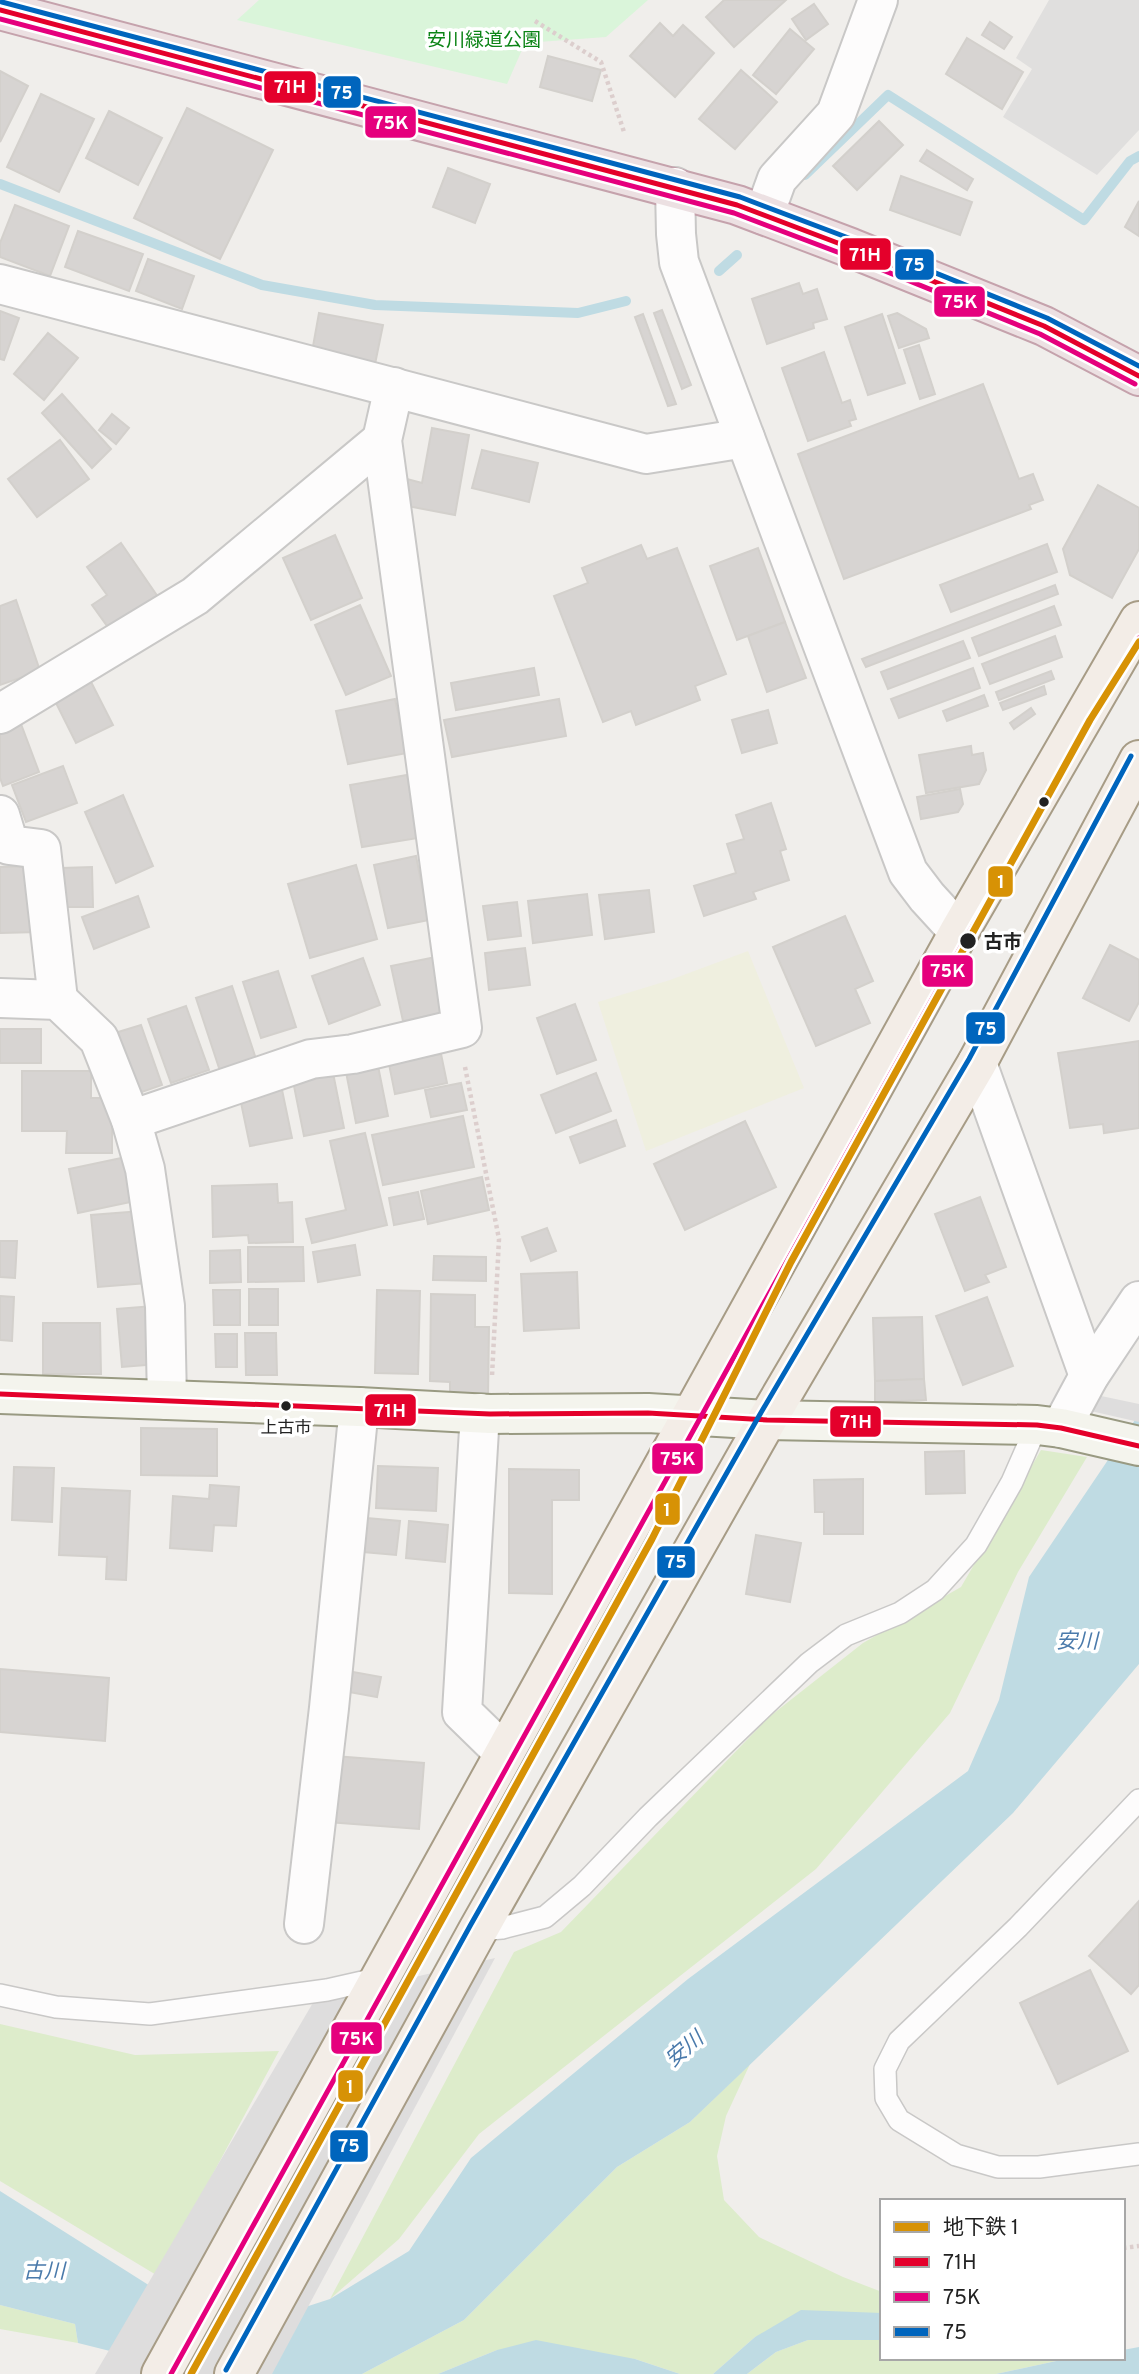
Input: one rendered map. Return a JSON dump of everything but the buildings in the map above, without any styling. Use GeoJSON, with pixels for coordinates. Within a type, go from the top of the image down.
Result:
{"type":"FeatureCollection","features":[{"type":"Feature","properties":{"kind":"highway"},"geometry":{"type":"LineString","coordinates":[[0,10],[675,187],[764,215],[1044,326],[1139,376]]}},
{"type":"Feature","properties":{"kind":"main road"},"geometry":{"type":"LineString","coordinates":[[161,2374],[959,932],[1139,621]]}},
{"type":"Feature","properties":{"kind":"main road"},"geometry":{"type":"LineString","coordinates":[[234,2374],[478,1930],[767,1420],[977,1063],[1139,760]]}},
{"type":"Feature","properties":{"kind":"main road"},"geometry":{"type":"LineString","coordinates":[[0,1394],[485,1413],[648,1413],[767,1420],[1060,1429],[1139,1446]]}},
{"type":"Feature","properties":{"kind":"street"},"geometry":{"type":"LineString","coordinates":[[764,215],[777,179],[836,114],[878,0]]}},
{"type":"Feature","properties":{"kind":"street"},"geometry":{"type":"LineString","coordinates":[[675,187],[679,262],[908,872],[959,932]]}},
{"type":"Feature","properties":{"kind":"street"},"geometry":{"type":"LineString","coordinates":[[0,284],[646,454],[745,438]]}},
{"type":"Feature","properties":{"kind":"street"},"geometry":{"type":"LineString","coordinates":[[131,1119],[311,1059],[353,1054],[462,1028],[382,440],[394,387]]}},
{"type":"Feature","properties":{"kind":"street"},"geometry":{"type":"LineString","coordinates":[[0,713],[195,596],[382,440]]}},
{"type":"Feature","properties":{"kind":"street"},"geometry":{"type":"LineString","coordinates":[[0,815],[9,845],[41,849],[58,1000],[99,1039],[131,1119],[145,1169],[165,1306],[167,1399]]}},
{"type":"Feature","properties":{"kind":"street"},"geometry":{"type":"LineString","coordinates":[[0,998],[58,1000]]}},
{"type":"Feature","properties":{"kind":"street"},"geometry":{"type":"LineString","coordinates":[[977,1063],[1089,1376]]}},
{"type":"Feature","properties":{"kind":"street"},"geometry":{"type":"LineString","coordinates":[[1060,1429],[1089,1376],[1139,1301]]}},
{"type":"Feature","properties":{"kind":"street"},"geometry":{"type":"LineString","coordinates":[[304,1924],[359,1407]]}},
{"type":"Feature","properties":{"kind":"street"},"geometry":{"type":"LineString","coordinates":[[485,1413],[462,1712],[504,1753]]}},
{"type":"Feature","properties":{"kind":"lane"},"geometry":{"type":"LineString","coordinates":[[478,1930],[502,1928],[545,1917],[582,1886],[648,1817],[809,1663],[846,1634],[900,1613],[935,1590],[976,1545],[1012,1482],[1060,1429]]}},
{"type":"Feature","properties":{"kind":"lane"},"geometry":{"type":"LineString","coordinates":[[1139,1800],[1018,1927],[899,2040],[885,2068],[887,2098],[898,2120],[956,2155],[998,2167],[1039,2167],[1139,2154]]}},
{"type":"Feature","properties":{"kind":"lane"},"geometry":{"type":"LineString","coordinates":[[0,1995],[56,2007],[150,2014],[327,1990],[372,1994]]}},
{"type":"Feature","properties":{"kind":"path"},"geometry":{"type":"LineString","coordinates":[[535,20],[601,62],[624,132]]}},
{"type":"Feature","properties":{"kind":"path"},"geometry":{"type":"LineString","coordinates":[[462,1028],[460,1040],[499,1239],[485,1413]]}},
{"type":"Feature","properties":{"kind":"green space","name":"安川緑道公園"},"geometry":{"type":"Polygon","coordinates":[[[259,0],[648,0],[606,37],[525,43],[507,84],[237,20],[259,0]]]}},
{"type":"Feature","properties":{"kind":"green space"},"geometry":{"type":"Polygon","coordinates":[[[748,951],[804,1088],[646,1151],[598,1002],[670,980],[748,951]]]}},
{"type":"Feature","properties":{"kind":"green space"},"geometry":{"type":"Polygon","coordinates":[[[1041,1450],[1087,1457],[1018,1572],[950,1713],[816,1869],[479,2134],[399,2239],[330,2299],[514,1952],[561,1932],[769,1717],[863,1643],[961,1587],[1041,1450]]]}},
{"type":"Feature","properties":{"kind":"green space"},"geometry":{"type":"Polygon","coordinates":[[[0,2024],[135,2055],[279,2051],[158,2276],[0,2181],[0,2024]]]}},
{"type":"Feature","properties":{"kind":"green space"},"geometry":{"type":"Polygon","coordinates":[[[750,2064],[726,2116],[717,2156],[724,2200],[759,2237],[843,2277],[880,2291],[880,2313],[855,2313],[755,2337],[713,2374],[680,2374],[635,2359],[497,2350],[438,2374],[362,2374],[464,2320],[617,2167],[690,2122],[750,2064]]]}},
{"type":"Feature","properties":{"kind":"green space"},"geometry":{"type":"Polygon","coordinates":[[[0,2305],[75,2324],[78,2343],[0,2329],[0,2305]]]}},
{"type":"Feature","properties":{"kind":"green space"},"geometry":{"type":"Polygon","coordinates":[[[808,2340],[880,2340],[880,2360],[1061,2360],[996,2374],[747,2374],[776,2352],[808,2340]]]}},
{"type":"Feature","properties":{"kind":"shaded area"},"geometry":{"type":"Polygon","coordinates":[[[1049,0],[1139,0],[1139,130],[1097,175],[1003,117],[1032,69],[1016,58],[1049,0]]]}},
{"type":"Feature","properties":{"kind":"water","name":"安川"},"geometry":{"type":"Polygon","coordinates":[[[1139,1414],[1139,1664],[1013,1813],[690,2122],[617,2167],[464,2320],[362,2374],[202,2374],[78,2343],[75,2324],[0,2305],[0,2191],[196,2315],[253,2324],[330,2299],[409,2251],[471,2158],[688,1979],[968,1771],[999,1700],[1029,1577],[1139,1414]]]}},
{"type":"Feature","properties":{"kind":"water"},"geometry":{"type":"Polygon","coordinates":[[[801,2310],[880,2313],[880,2340],[808,2340],[776,2352],[747,2374],[713,2374],[755,2337],[801,2310]]]}},
{"type":"Feature","properties":{"kind":"water"},"geometry":{"type":"Polygon","coordinates":[[[536,2340],[635,2359],[680,2374],[438,2374],[497,2350],[536,2340]]]}},
{"type":"Feature","properties":{"kind":"water"},"geometry":{"type":"Polygon","coordinates":[[[1139,2347],[1139,2374],[996,2374],[1061,2360],[1125,2360],[1125,2350],[1139,2347]]]}},
{"type":"Feature","properties":{"kind":"pier"},"geometry":{"type":"Polygon","coordinates":[[[1087,1393],[1139,1404],[1139,1422],[1082,1409],[1087,1393]]]}},
{"type":"Feature","properties":{"kind":"pier"},"geometry":{"type":"Polygon","coordinates":[[[495,1958],[272,2374],[95,2374],[314,2001],[495,1958]]]}},
{"type":"Feature","properties":{"kind":"waterway"},"geometry":{"type":"LineString","coordinates":[[805,175],[888,95],[1084,220],[1130,161],[1139,156]]}},
{"type":"Feature","properties":{"kind":"waterway"},"geometry":{"type":"LineString","coordinates":[[0,184],[262,285],[375,305],[578,313],[626,301]]}},
{"type":"Feature","properties":{"kind":"waterway"},"geometry":{"type":"LineString","coordinates":[[719,271],[737,255]]}},
{"type":"Feature","properties":{"kind":"metro line","name":"1"},"geometry":{"type":"LineString","coordinates":[[191,2374],[652,1539],[791,1262],[1090,720],[1139,642]]}},
{"type":"Feature","properties":{"kind":"transit line","name":"75"},"geometry":{"type":"LineString","coordinates":[[2,2],[740,197],[1047,318],[1139,366]]}},
{"type":"Feature","properties":{"kind":"transit line","name":"71H"},"geometry":{"type":"LineString","coordinates":[[0,10],[737,205],[1044,326],[1139,376]]}},
{"type":"Feature","properties":{"kind":"transit line","name":"75K"},"geometry":{"type":"LineString","coordinates":[[0,19],[734,213],[1040,334],[1135,384]]}},
{"type":"Feature","properties":{"kind":"transit line","name":"75K"},"geometry":{"type":"LineString","coordinates":[[171,2374],[967,936],[1139,638]]}},
{"type":"Feature","properties":{"kind":"transit line","name":"75"},"geometry":{"type":"LineString","coordinates":[[226,2370],[470,1926],[759,1416],[969,1059],[1131,756]]}},
{"type":"Feature","properties":{"kind":"transit line","name":"71H"},"geometry":{"type":"LineString","coordinates":[[0,1394],[490,1414],[648,1413],[767,1420],[1037,1425],[1139,1446]]}},
{"type":"Feature","properties":{"kind":"place","name":"古市"},"geometry":{"type":"Point","coordinates":[968,941]}},
{"type":"Feature","properties":{"kind":"place","name":"上古市"},"geometry":{"type":"Point","coordinates":[286,1406]}},
{"type":"Feature","properties":{"kind":"water label","name":"古川"},"geometry":{"type":"Point","coordinates":[44,2271]}}]}
